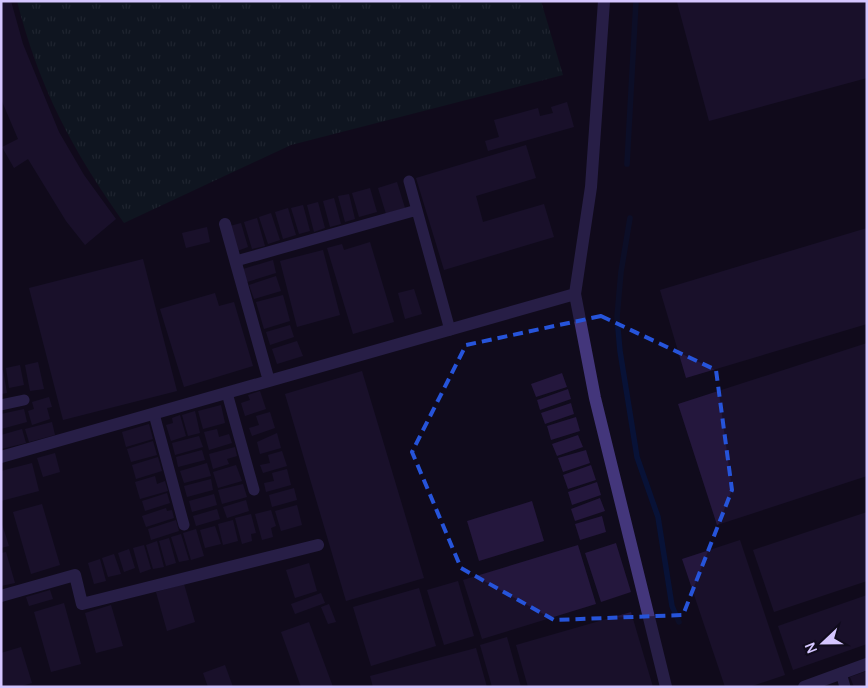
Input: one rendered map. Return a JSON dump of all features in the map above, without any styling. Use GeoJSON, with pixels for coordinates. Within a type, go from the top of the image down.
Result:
{"type":"FeatureCollection","features":[{"type":"Feature","properties":{"kind":"street"},"geometry":{"type":"LineString","coordinates":[[604,1],[591,187],[575,294],[595,398],[666,687]]}},
{"type":"Feature","properties":{"kind":"street"},"geometry":{"type":"LineString","coordinates":[[225,224],[269,381]]}},
{"type":"Feature","properties":{"kind":"street"},"geometry":{"type":"LineString","coordinates":[[1,457],[575,294]]}},
{"type":"Feature","properties":{"kind":"street"},"geometry":{"type":"LineString","coordinates":[[1,596],[75,575],[82,604],[318,545]]}},
{"type":"Feature","properties":{"kind":"street"},"geometry":{"type":"LineString","coordinates":[[804,687],[867,664]]}},
{"type":"Feature","properties":{"kind":"lane"},"geometry":{"type":"LineString","coordinates":[[410,181],[450,330]]}},
{"type":"Feature","properties":{"kind":"lane"},"geometry":{"type":"LineString","coordinates":[[236,261],[417,210]]}},
{"type":"Feature","properties":{"kind":"lane"},"geometry":{"type":"LineString","coordinates":[[227,394],[254,490]]}},
{"type":"Feature","properties":{"kind":"lane"},"geometry":{"type":"LineString","coordinates":[[1,405],[24,400]]}},
{"type":"Feature","properties":{"kind":"lane"},"geometry":{"type":"LineString","coordinates":[[154,414],[184,526]]}},
{"type":"Feature","properties":{"kind":"lane"},"geometry":{"type":"LineString","coordinates":[[841,673],[845,687]]}},
{"type":"Feature","properties":{"kind":"highlighted area"},"geometry":{"type":"Polygon","coordinates":[[[601,316],[716,370],[732,490],[683,615],[554,620],[461,568],[412,452],[466,345],[601,316]]]}},
{"type":"Feature","properties":{"kind":"green space"},"geometry":{"type":"Polygon","coordinates":[[[17,1],[541,1],[563,75],[291,145],[124,223],[89,170],[60,118],[36,62],[17,1]]]}},
{"type":"Feature","properties":{"kind":"building"},"geometry":{"type":"Polygon","coordinates":[[[1,1],[11,1],[23,44],[59,132],[84,175],[116,219],[85,245],[66,221],[28,159],[14,168],[2,147],[18,139],[1,99],[1,1]]]}},
{"type":"Feature","properties":{"kind":"building"},"geometry":{"type":"Polygon","coordinates":[[[867,1],[867,78],[709,121],[677,2],[867,1]]]}},
{"type":"Feature","properties":{"kind":"building"},"geometry":{"type":"Polygon","coordinates":[[[567,102],[574,127],[488,151],[485,141],[499,137],[494,120],[538,108],[540,116],[553,113],[551,107],[567,102]]]}},
{"type":"Feature","properties":{"kind":"building"},"geometry":{"type":"Polygon","coordinates":[[[526,145],[536,178],[476,196],[483,222],[544,204],[554,237],[444,270],[416,178],[526,145]]]}},
{"type":"Feature","properties":{"kind":"building"},"geometry":{"type":"Polygon","coordinates":[[[397,182],[405,208],[386,214],[378,188],[397,182]]]}},
{"type":"Feature","properties":{"kind":"building"},"geometry":{"type":"Polygon","coordinates":[[[370,188],[377,212],[359,217],[352,193],[370,188]]]}},
{"type":"Feature","properties":{"kind":"building"},"geometry":{"type":"Polygon","coordinates":[[[349,194],[355,219],[345,222],[338,196],[349,194]]]}},
{"type":"Feature","properties":{"kind":"building"},"geometry":{"type":"Polygon","coordinates":[[[334,198],[341,224],[330,227],[323,201],[334,198]]]}},
{"type":"Feature","properties":{"kind":"building"},"geometry":{"type":"Polygon","coordinates":[[[318,202],[325,228],[314,232],[307,205],[318,202]]]}},
{"type":"Feature","properties":{"kind":"building"},"geometry":{"type":"Polygon","coordinates":[[[303,205],[310,231],[299,234],[291,208],[303,205]]]}},
{"type":"Feature","properties":{"kind":"building"},"geometry":{"type":"Polygon","coordinates":[[[288,208],[296,235],[283,239],[275,212],[288,208]]]}},
{"type":"Feature","properties":{"kind":"building"},"geometry":{"type":"Polygon","coordinates":[[[271,213],[280,240],[268,244],[259,217],[271,213]]]}},
{"type":"Feature","properties":{"kind":"building"},"geometry":{"type":"Polygon","coordinates":[[[257,218],[265,246],[252,249],[244,222],[257,218]]]}},
{"type":"Feature","properties":{"kind":"building"},"geometry":{"type":"Polygon","coordinates":[[[241,223],[248,247],[237,251],[230,226],[241,223]]]}},
{"type":"Feature","properties":{"kind":"building"},"geometry":{"type":"Polygon","coordinates":[[[207,227],[210,242],[186,248],[182,233],[207,227]]]}},
{"type":"Feature","properties":{"kind":"building"},"geometry":{"type":"Polygon","coordinates":[[[867,228],[867,324],[686,378],[660,290],[867,228]]]}},
{"type":"Feature","properties":{"kind":"building"},"geometry":{"type":"Polygon","coordinates":[[[370,242],[394,322],[353,334],[327,248],[342,244],[344,250],[370,242]]]}},
{"type":"Feature","properties":{"kind":"building"},"geometry":{"type":"Polygon","coordinates":[[[323,250],[340,315],[297,327],[280,261],[323,250]]]}},
{"type":"Feature","properties":{"kind":"building"},"geometry":{"type":"Polygon","coordinates":[[[143,259],[177,391],[63,420],[29,288],[143,259]]]}},
{"type":"Feature","properties":{"kind":"building"},"geometry":{"type":"Polygon","coordinates":[[[273,260],[276,273],[247,282],[243,269],[273,260]]]}},
{"type":"Feature","properties":{"kind":"building"},"geometry":{"type":"Polygon","coordinates":[[[276,276],[281,291],[254,299],[249,285],[276,276]]]}},
{"type":"Feature","properties":{"kind":"building"},"geometry":{"type":"Polygon","coordinates":[[[414,289],[422,314],[405,319],[398,293],[414,289]]]}},
{"type":"Feature","properties":{"kind":"building"},"geometry":{"type":"Polygon","coordinates":[[[215,293],[219,306],[234,302],[253,366],[184,387],[160,309],[215,293]]]}},
{"type":"Feature","properties":{"kind":"building"},"geometry":{"type":"Polygon","coordinates":[[[283,295],[290,321],[264,329],[256,302],[283,295]]]}},
{"type":"Feature","properties":{"kind":"building"},"geometry":{"type":"Polygon","coordinates":[[[290,325],[294,337],[270,345],[266,332],[290,325]]]}},
{"type":"Feature","properties":{"kind":"building"},"geometry":{"type":"Polygon","coordinates":[[[297,341],[303,356],[277,364],[272,349],[297,341]]]}},
{"type":"Feature","properties":{"kind":"building"},"geometry":{"type":"Polygon","coordinates":[[[867,343],[867,476],[717,525],[678,404],[867,343]]]}},
{"type":"Feature","properties":{"kind":"building"},"geometry":{"type":"Polygon","coordinates":[[[38,362],[44,389],[30,391],[25,365],[38,362]]]}},
{"type":"Feature","properties":{"kind":"building"},"geometry":{"type":"Polygon","coordinates":[[[20,365],[24,385],[9,388],[6,368],[20,365]]]}},
{"type":"Feature","properties":{"kind":"building"},"geometry":{"type":"Polygon","coordinates":[[[1,370],[3,370],[7,393],[1,394],[1,370]]]}},
{"type":"Feature","properties":{"kind":"building"},"geometry":{"type":"Polygon","coordinates":[[[362,371],[424,578],[346,601],[285,394],[362,371]]]}},
{"type":"Feature","properties":{"kind":"building"},"geometry":{"type":"Polygon","coordinates":[[[562,373],[567,387],[536,397],[531,384],[562,373]]]}},
{"type":"Feature","properties":{"kind":"building"},"geometry":{"type":"Polygon","coordinates":[[[568,389],[571,399],[540,410],[537,400],[568,389]]]}},
{"type":"Feature","properties":{"kind":"building"},"geometry":{"type":"Polygon","coordinates":[[[260,391],[266,409],[245,416],[241,403],[250,400],[248,395],[260,391]]]}},
{"type":"Feature","properties":{"kind":"building"},"geometry":{"type":"Polygon","coordinates":[[[49,397],[52,407],[47,408],[50,419],[32,425],[28,411],[34,409],[32,402],[49,397]]]}},
{"type":"Feature","properties":{"kind":"building"},"geometry":{"type":"Polygon","coordinates":[[[571,403],[574,414],[545,424],[541,413],[571,403]]]}},
{"type":"Feature","properties":{"kind":"building"},"geometry":{"type":"Polygon","coordinates":[[[221,405],[225,423],[203,429],[198,411],[221,405]]]}},
{"type":"Feature","properties":{"kind":"building"},"geometry":{"type":"Polygon","coordinates":[[[24,409],[27,422],[1,429],[1,414],[24,409]]]}},
{"type":"Feature","properties":{"kind":"building"},"geometry":{"type":"Polygon","coordinates":[[[195,411],[200,433],[188,436],[182,415],[195,411]]]}},
{"type":"Feature","properties":{"kind":"building"},"geometry":{"type":"Polygon","coordinates":[[[270,412],[275,428],[252,436],[249,428],[259,425],[256,416],[270,412]]]}},
{"type":"Feature","properties":{"kind":"building"},"geometry":{"type":"Polygon","coordinates":[[[180,415],[186,436],[171,441],[166,425],[173,423],[172,418],[180,415]]]}},
{"type":"Feature","properties":{"kind":"building"},"geometry":{"type":"Polygon","coordinates":[[[576,417],[580,431],[551,440],[547,426],[576,417]]]}},
{"type":"Feature","properties":{"kind":"building"},"geometry":{"type":"Polygon","coordinates":[[[52,422],[55,435],[29,442],[25,429],[52,422]]]}},
{"type":"Feature","properties":{"kind":"building"},"geometry":{"type":"Polygon","coordinates":[[[149,424],[153,439],[126,447],[122,432],[149,424]]]}},
{"type":"Feature","properties":{"kind":"building"},"geometry":{"type":"Polygon","coordinates":[[[22,429],[26,443],[1,449],[1,435],[22,429]]]}},
{"type":"Feature","properties":{"kind":"building"},"geometry":{"type":"Polygon","coordinates":[[[217,429],[219,437],[229,434],[232,443],[209,450],[204,432],[217,429]]]}},
{"type":"Feature","properties":{"kind":"building"},"geometry":{"type":"Polygon","coordinates":[[[277,433],[281,448],[260,454],[257,442],[277,433]]]}},
{"type":"Feature","properties":{"kind":"building"},"geometry":{"type":"Polygon","coordinates":[[[578,435],[583,447],[557,456],[552,444],[578,435]]]}},
{"type":"Feature","properties":{"kind":"building"},"geometry":{"type":"Polygon","coordinates":[[[199,436],[203,447],[175,455],[172,443],[199,436]]]}},
{"type":"Feature","properties":{"kind":"building"},"geometry":{"type":"Polygon","coordinates":[[[153,441],[157,455],[131,462],[127,449],[153,441]]]}},
{"type":"Feature","properties":{"kind":"building"},"geometry":{"type":"Polygon","coordinates":[[[235,447],[237,456],[227,459],[229,464],[213,469],[209,454],[235,447]]]}},
{"type":"Feature","properties":{"kind":"building"},"geometry":{"type":"Polygon","coordinates":[[[202,450],[205,460],[178,467],[176,457],[202,450]]]}},
{"type":"Feature","properties":{"kind":"building"},"geometry":{"type":"Polygon","coordinates":[[[586,450],[590,463],[563,472],[558,458],[586,450]]]}},
{"type":"Feature","properties":{"kind":"building"},"geometry":{"type":"Polygon","coordinates":[[[282,451],[287,466],[263,473],[260,465],[270,463],[268,455],[282,451]]]}},
{"type":"Feature","properties":{"kind":"building"},"geometry":{"type":"Polygon","coordinates":[[[55,453],[60,472],[43,477],[37,458],[55,453]]]}},
{"type":"Feature","properties":{"kind":"building"},"geometry":{"type":"Polygon","coordinates":[[[158,457],[162,471],[136,479],[132,465],[158,457]]]}},
{"type":"Feature","properties":{"kind":"building"},"geometry":{"type":"Polygon","coordinates":[[[32,463],[39,491],[1,501],[1,471],[32,463]]]}},
{"type":"Feature","properties":{"kind":"building"},"geometry":{"type":"Polygon","coordinates":[[[207,463],[211,476],[184,483],[180,471],[207,463]]]}},
{"type":"Feature","properties":{"kind":"building"},"geometry":{"type":"Polygon","coordinates":[[[236,465],[242,481],[218,488],[213,472],[236,465]]]}},
{"type":"Feature","properties":{"kind":"building"},"geometry":{"type":"Polygon","coordinates":[[[591,465],[596,480],[568,489],[563,475],[591,465]]]}},
{"type":"Feature","properties":{"kind":"building"},"geometry":{"type":"Polygon","coordinates":[[[287,469],[291,485],[266,492],[264,483],[274,481],[272,473],[287,469]]]}},
{"type":"Feature","properties":{"kind":"building"},"geometry":{"type":"Polygon","coordinates":[[[155,476],[157,484],[165,481],[168,491],[140,499],[135,482],[155,476]]]}},
{"type":"Feature","properties":{"kind":"building"},"geometry":{"type":"Polygon","coordinates":[[[211,479],[213,490],[187,497],[184,486],[211,479]]]}},
{"type":"Feature","properties":{"kind":"building"},"geometry":{"type":"Polygon","coordinates":[[[597,482],[601,495],[572,505],[568,492],[597,482]]]}},
{"type":"Feature","properties":{"kind":"building"},"geometry":{"type":"Polygon","coordinates":[[[243,484],[247,497],[222,504],[218,490],[243,484]]]}},
{"type":"Feature","properties":{"kind":"building"},"geometry":{"type":"Polygon","coordinates":[[[294,488],[297,500],[272,507],[269,495],[294,488]]]}},
{"type":"Feature","properties":{"kind":"building"},"geometry":{"type":"Polygon","coordinates":[[[167,493],[170,503],[145,511],[142,501],[167,493]]]}},
{"type":"Feature","properties":{"kind":"building"},"geometry":{"type":"Polygon","coordinates":[[[214,494],[217,505],[192,512],[189,501],[214,494]]]}},
{"type":"Feature","properties":{"kind":"building"},"geometry":{"type":"Polygon","coordinates":[[[600,498],[605,511],[575,521],[571,509],[600,498]]]}},
{"type":"Feature","properties":{"kind":"building"},"geometry":{"type":"Polygon","coordinates":[[[246,500],[249,511],[227,518],[223,507],[246,500]]]}},
{"type":"Feature","properties":{"kind":"building"},"geometry":{"type":"Polygon","coordinates":[[[532,501],[544,541],[479,561],[467,521],[532,501]]]}},
{"type":"Feature","properties":{"kind":"building"},"geometry":{"type":"Polygon","coordinates":[[[42,504],[60,565],[31,574],[13,512],[42,504]]]}},
{"type":"Feature","properties":{"kind":"building"},"geometry":{"type":"Polygon","coordinates":[[[297,505],[302,525],[281,531],[275,511],[297,505]]]}},
{"type":"Feature","properties":{"kind":"building"},"geometry":{"type":"Polygon","coordinates":[[[166,508],[167,511],[172,510],[174,518],[146,527],[142,516],[166,508]]]}},
{"type":"Feature","properties":{"kind":"building"},"geometry":{"type":"Polygon","coordinates":[[[217,509],[220,519],[196,526],[193,516],[217,509]]]}},
{"type":"Feature","properties":{"kind":"building"},"geometry":{"type":"Polygon","coordinates":[[[271,510],[276,526],[271,528],[273,537],[262,540],[255,514],[271,510]]]}},
{"type":"Feature","properties":{"kind":"building"},"geometry":{"type":"Polygon","coordinates":[[[867,512],[867,581],[774,612],[753,550],[867,512]]]}},
{"type":"Feature","properties":{"kind":"building"},"geometry":{"type":"Polygon","coordinates":[[[251,514],[256,533],[251,534],[252,541],[242,544],[235,518],[251,514]]]}},
{"type":"Feature","properties":{"kind":"building"},"geometry":{"type":"Polygon","coordinates":[[[602,516],[606,532],[580,540],[575,524],[602,516]]]}},
{"type":"Feature","properties":{"kind":"building"},"geometry":{"type":"Polygon","coordinates":[[[176,520],[179,531],[151,540],[148,529],[176,520]]]}},
{"type":"Feature","properties":{"kind":"building"},"geometry":{"type":"Polygon","coordinates":[[[233,520],[238,541],[223,545],[218,524],[233,520]]]}},
{"type":"Feature","properties":{"kind":"building"},"geometry":{"type":"Polygon","coordinates":[[[1,521],[9,546],[1,548],[1,521]]]}},
{"type":"Feature","properties":{"kind":"building"},"geometry":{"type":"Polygon","coordinates":[[[215,526],[221,544],[205,548],[200,530],[215,526]]]}},
{"type":"Feature","properties":{"kind":"building"},"geometry":{"type":"Polygon","coordinates":[[[196,529],[204,556],[191,560],[183,533],[196,529]]]}},
{"type":"Feature","properties":{"kind":"building"},"geometry":{"type":"Polygon","coordinates":[[[181,534],[189,560],[179,562],[171,537],[181,534]]]}},
{"type":"Feature","properties":{"kind":"building"},"geometry":{"type":"Polygon","coordinates":[[[169,538],[176,563],[166,566],[159,541],[169,538]]]}},
{"type":"Feature","properties":{"kind":"building"},"geometry":{"type":"Polygon","coordinates":[[[740,540],[785,675],[749,687],[725,687],[682,559],[740,540]]]}},
{"type":"Feature","properties":{"kind":"building"},"geometry":{"type":"Polygon","coordinates":[[[157,541],[164,567],[153,569],[146,545],[157,541]]]}},
{"type":"Feature","properties":{"kind":"building"},"geometry":{"type":"Polygon","coordinates":[[[616,543],[631,592],[601,602],[585,553],[616,543]]]}},
{"type":"Feature","properties":{"kind":"building"},"geometry":{"type":"Polygon","coordinates":[[[144,545],[151,569],[140,573],[133,548],[144,545]]]}},
{"type":"Feature","properties":{"kind":"building"},"geometry":{"type":"Polygon","coordinates":[[[578,545],[596,604],[482,639],[463,580],[578,545]]]}},
{"type":"Feature","properties":{"kind":"building"},"geometry":{"type":"Polygon","coordinates":[[[129,549],[135,568],[124,572],[118,553],[129,549]]]}},
{"type":"Feature","properties":{"kind":"building"},"geometry":{"type":"Polygon","coordinates":[[[6,552],[15,583],[1,586],[1,553],[6,552]]]}},
{"type":"Feature","properties":{"kind":"building"},"geometry":{"type":"Polygon","coordinates":[[[114,554],[121,574],[108,577],[102,558],[114,554]]]}},
{"type":"Feature","properties":{"kind":"building"},"geometry":{"type":"Polygon","coordinates":[[[100,559],[106,581],[94,584],[88,563],[100,559]]]}},
{"type":"Feature","properties":{"kind":"building"},"geometry":{"type":"Polygon","coordinates":[[[309,563],[317,591],[295,598],[286,570],[309,563]]]}},
{"type":"Feature","properties":{"kind":"building"},"geometry":{"type":"Polygon","coordinates":[[[458,581],[474,636],[444,645],[427,590],[458,581]]]}},
{"type":"Feature","properties":{"kind":"building"},"geometry":{"type":"Polygon","coordinates":[[[184,584],[195,622],[167,631],[156,592],[184,584]]]}},
{"type":"Feature","properties":{"kind":"building"},"geometry":{"type":"Polygon","coordinates":[[[419,588],[436,646],[371,666],[353,607],[419,588]]]}},
{"type":"Feature","properties":{"kind":"building"},"geometry":{"type":"Polygon","coordinates":[[[50,590],[53,599],[29,606],[26,597],[50,590]]]}},
{"type":"Feature","properties":{"kind":"building"},"geometry":{"type":"Polygon","coordinates":[[[321,593],[325,603],[295,614],[291,604],[321,593]]]}},
{"type":"Feature","properties":{"kind":"building"},"geometry":{"type":"Polygon","coordinates":[[[867,595],[867,644],[793,670],[778,626],[867,595]]]}},
{"type":"Feature","properties":{"kind":"building"},"geometry":{"type":"Polygon","coordinates":[[[64,603],[81,664],[51,672],[34,612],[64,603]]]}},
{"type":"Feature","properties":{"kind":"building"},"geometry":{"type":"Polygon","coordinates":[[[329,604],[336,622],[328,624],[321,607],[329,604]]]}},
{"type":"Feature","properties":{"kind":"building"},"geometry":{"type":"Polygon","coordinates":[[[111,605],[123,646],[96,653],[85,613],[111,605]]]}},
{"type":"Feature","properties":{"kind":"building"},"geometry":{"type":"Polygon","coordinates":[[[631,612],[653,687],[528,687],[516,645],[631,612]]]}},
{"type":"Feature","properties":{"kind":"building"},"geometry":{"type":"Polygon","coordinates":[[[309,622],[333,687],[301,687],[281,632],[309,622]]]}},
{"type":"Feature","properties":{"kind":"building"},"geometry":{"type":"Polygon","coordinates":[[[507,637],[521,687],[492,687],[480,645],[507,637]]]}},
{"type":"Feature","properties":{"kind":"building"},"geometry":{"type":"Polygon","coordinates":[[[21,647],[32,683],[18,687],[1,687],[1,653],[21,647]]]}},
{"type":"Feature","properties":{"kind":"building"},"geometry":{"type":"Polygon","coordinates":[[[476,648],[487,687],[373,687],[370,676],[476,648]]]}},
{"type":"Feature","properties":{"kind":"building"},"geometry":{"type":"Polygon","coordinates":[[[225,665],[233,687],[208,687],[203,673],[225,665]]]}},
{"type":"Feature","properties":{"kind":"building"},"geometry":{"type":"Polygon","coordinates":[[[867,671],[867,685],[854,687],[850,677],[867,671]]]}},
{"type":"Feature","properties":{"kind":"waterway"},"geometry":{"type":"LineString","coordinates":[[627,164],[636,1]]}},
{"type":"Feature","properties":{"kind":"waterway"},"geometry":{"type":"LineString","coordinates":[[630,218],[621,272],[617,317],[620,351],[637,457],[658,517],[672,606],[679,622]]}}]}
